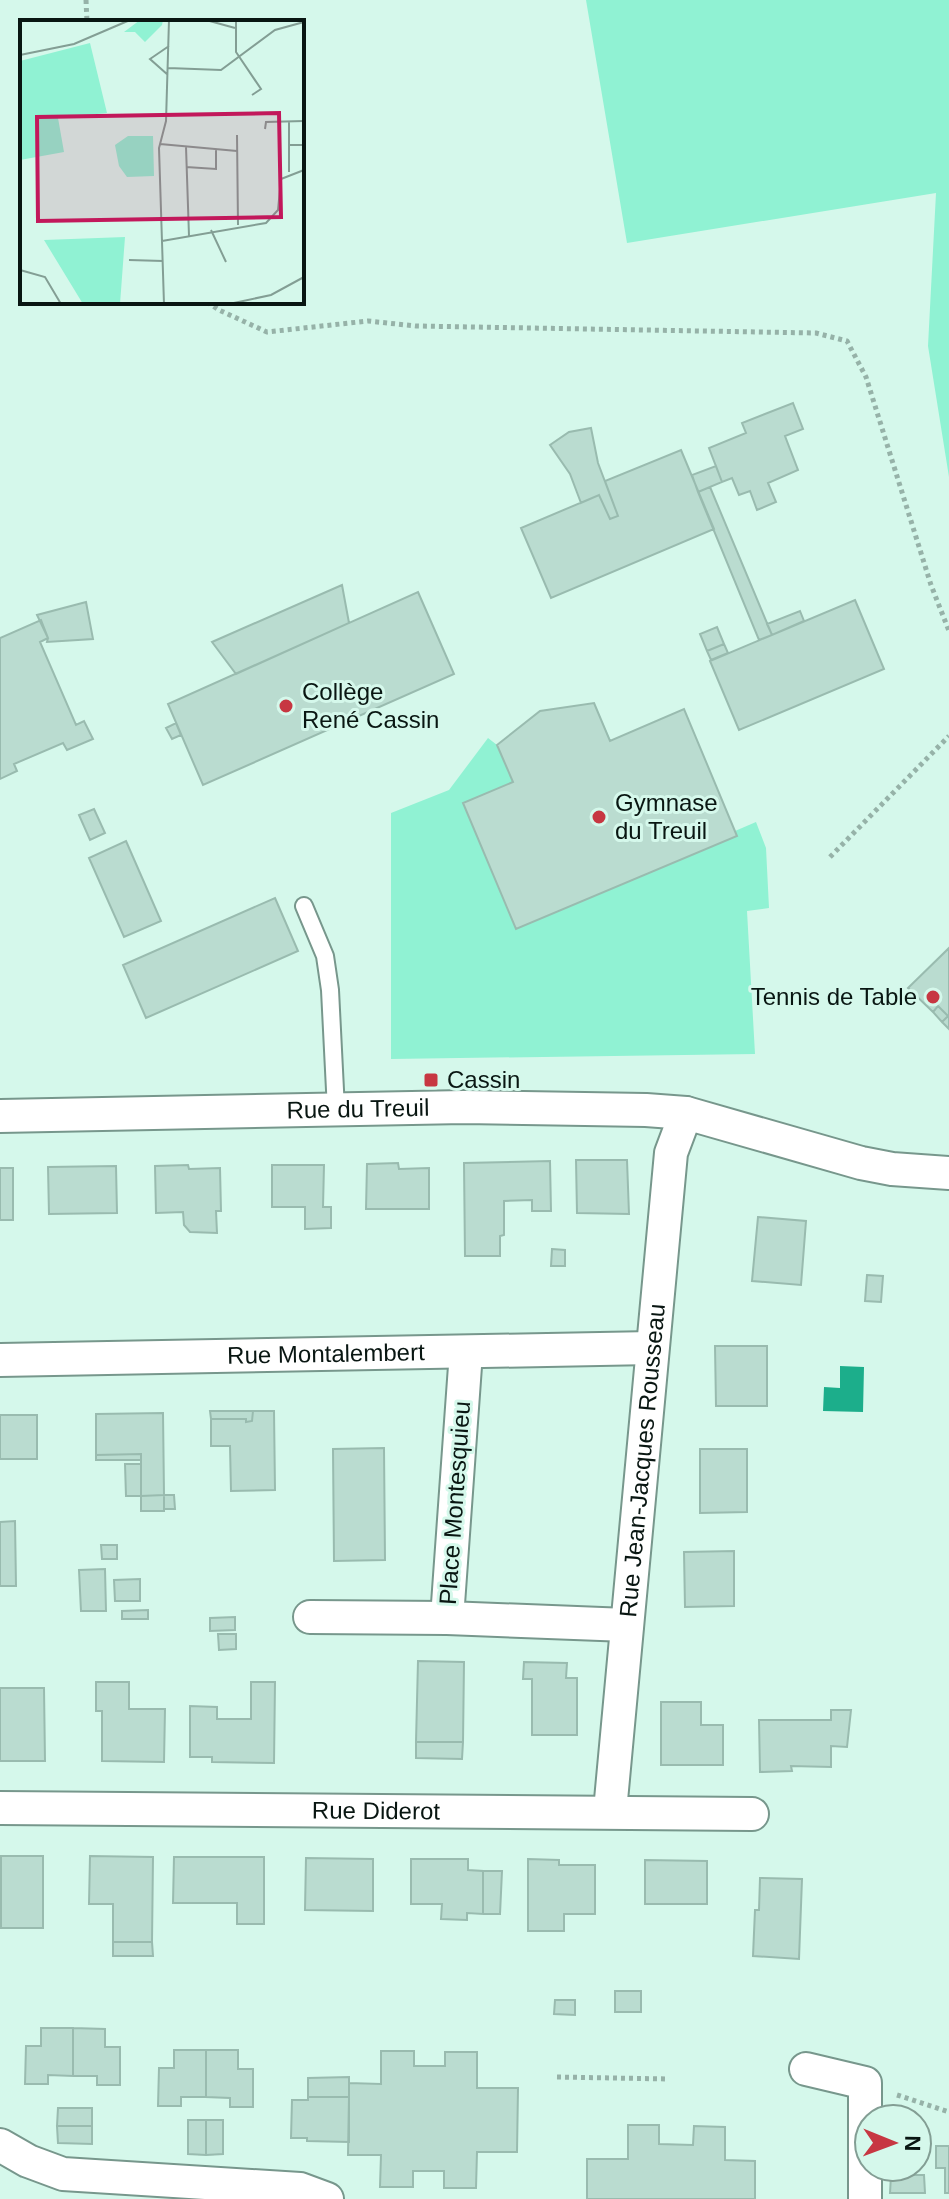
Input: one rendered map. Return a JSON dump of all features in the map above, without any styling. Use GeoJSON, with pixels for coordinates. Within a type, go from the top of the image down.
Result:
{"type":"FeatureCollection","features":[{"type":"Feature","properties":{"kind":"street","name":"Rue du Treuil"},"geometry":{"type":"LineString","coordinates":[[0,1116],[464,1107],[686,1113],[861,1163],[892,1169],[949,1173]]}},
{"type":"Feature","properties":{"kind":"street","name":"Rue Jean-Jacques Rousseau"},"geometry":{"type":"LineString","coordinates":[[610,1811],[671,1153],[686,1113]]}},
{"type":"Feature","properties":{"kind":"street","name":"Rue Montalembert"},"geometry":{"type":"LineString","coordinates":[[0,1360],[652,1348]]}},
{"type":"Feature","properties":{"kind":"street","name":"Place Montesquieu"},"geometry":{"type":"LineString","coordinates":[[466,1352],[447,1618],[627,1625]]}},
{"type":"Feature","properties":{"kind":"street"},"geometry":{"type":"LineString","coordinates":[[310,1617],[447,1618]]}},
{"type":"Feature","properties":{"kind":"street","name":"Rue Diderot"},"geometry":{"type":"LineString","coordinates":[[0,1808],[752,1814]]}},
{"type":"Feature","properties":{"kind":"street"},"geometry":{"type":"LineString","coordinates":[[806,2069],[865,2083],[865,2199]]}},
{"type":"Feature","properties":{"kind":"street"},"geometry":{"type":"LineString","coordinates":[[0,2145],[28,2161],[63,2174],[300,2189],[327,2199]]}},
{"type":"Feature","properties":{"kind":"lane"},"geometry":{"type":"LineString","coordinates":[[304,906],[325,956],[329,979],[336,1110]]}},
{"type":"Feature","properties":{"kind":"path"},"geometry":{"type":"LineString","coordinates":[[86,0],[87,20]]}},
{"type":"Feature","properties":{"kind":"path"},"geometry":{"type":"LineString","coordinates":[[210,304],[267,332],[368,321],[416,326],[816,333],[847,341],[866,377],[931,585],[949,631]]}},
{"type":"Feature","properties":{"kind":"path"},"geometry":{"type":"LineString","coordinates":[[830,857],[949,736]]}},
{"type":"Feature","properties":{"kind":"path"},"geometry":{"type":"LineString","coordinates":[[557,2077],[669,2079]]}},
{"type":"Feature","properties":{"kind":"path"},"geometry":{"type":"LineString","coordinates":[[865,2083],[949,2112]]}},
{"type":"Feature","properties":{"kind":"shaded area"},"geometry":{"type":"Polygon","coordinates":[[[586,0],[949,0],[949,477],[928,346],[936,193],[627,243],[586,0]]]}},
{"type":"Feature","properties":{"kind":"shaded area"},"geometry":{"type":"Polygon","coordinates":[[[594,703],[611,741],[684,709],[735,831],[756,822],[766,848],[769,908],[747,911],[755,1054],[391,1059],[391,813],[449,790],[488,738],[497,745],[540,711],[594,703]]]}},
{"type":"Feature","properties":{"kind":"shaded area"},"geometry":{"type":"Polygon","coordinates":[[[840,1366],[864,1367],[863,1412],[823,1411],[824,1387],[840,1388],[840,1366]]]}},
{"type":"Feature","properties":{"kind":"building"},"geometry":{"type":"Polygon","coordinates":[[[793,403],[803,429],[785,436],[798,470],[768,483],[776,502],[757,510],[750,491],[739,495],[732,478],[722,482],[709,448],[746,433],[742,423],[793,403]]]}},
{"type":"Feature","properties":{"kind":"building"},"geometry":{"type":"Polygon","coordinates":[[[591,428],[598,463],[618,516],[610,519],[599,495],[581,503],[570,474],[550,445],[569,432],[591,428]]]}},
{"type":"Feature","properties":{"kind":"building"},"geometry":{"type":"Polygon","coordinates":[[[681,450],[714,529],[551,598],[521,528],[599,495],[610,519],[618,516],[605,481],[681,450]]]}},
{"type":"Feature","properties":{"kind":"building"},"geometry":{"type":"Polygon","coordinates":[[[716,466],[722,482],[698,492],[692,475],[716,466]]]}},
{"type":"Feature","properties":{"kind":"building"},"geometry":{"type":"Polygon","coordinates":[[[710,487],[772,635],[759,640],[698,492],[710,487]]]}},
{"type":"Feature","properties":{"kind":"building"},"geometry":{"type":"Polygon","coordinates":[[[342,585],[349,623],[236,674],[212,642],[342,585]]]}},
{"type":"Feature","properties":{"kind":"building"},"geometry":{"type":"Polygon","coordinates":[[[418,592],[454,674],[203,785],[168,704],[418,592]]]}},
{"type":"Feature","properties":{"kind":"building"},"geometry":{"type":"Polygon","coordinates":[[[855,600],[884,669],[739,730],[710,661],[855,600]]]}},
{"type":"Feature","properties":{"kind":"building"},"geometry":{"type":"Polygon","coordinates":[[[86,602],[93,639],[47,642],[37,615],[86,602]]]}},
{"type":"Feature","properties":{"kind":"building"},"geometry":{"type":"Polygon","coordinates":[[[800,611],[804,621],[772,635],[767,624],[800,611]]]}},
{"type":"Feature","properties":{"kind":"building"},"geometry":{"type":"Polygon","coordinates":[[[41,620],[48,638],[40,642],[76,725],[84,721],[93,739],[67,750],[63,743],[14,764],[17,771],[0,779],[0,638],[41,620]]]}},
{"type":"Feature","properties":{"kind":"building"},"geometry":{"type":"Polygon","coordinates":[[[717,627],[724,644],[707,651],[700,634],[717,627]]]}},
{"type":"Feature","properties":{"kind":"building"},"geometry":{"type":"Polygon","coordinates":[[[724,644],[728,653],[711,660],[707,651],[724,644]]]}},
{"type":"Feature","properties":{"kind":"building","name":"Gymnase du Treuil"},"geometry":{"type":"Polygon","coordinates":[[[594,703],[610,741],[684,709],[737,836],[516,929],[463,803],[513,782],[497,745],[540,711],[594,703]]]}},
{"type":"Feature","properties":{"kind":"building"},"geometry":{"type":"Polygon","coordinates":[[[176,723],[181,735],[172,739],[166,728],[176,723]]]}},
{"type":"Feature","properties":{"kind":"building"},"geometry":{"type":"Polygon","coordinates":[[[94,809],[105,833],[90,840],[79,815],[94,809]]]}},
{"type":"Feature","properties":{"kind":"building"},"geometry":{"type":"Polygon","coordinates":[[[126,841],[161,921],[124,937],[89,858],[126,841]]]}},
{"type":"Feature","properties":{"kind":"building"},"geometry":{"type":"Polygon","coordinates":[[[275,898],[298,951],[146,1018],[123,965],[275,898]]]}},
{"type":"Feature","properties":{"kind":"building","name":"Tennis de Table"},"geometry":{"type":"Polygon","coordinates":[[[949,948],[949,1029],[942,1022],[948,1016],[938,1006],[933,1012],[908,988],[949,948]]]}},
{"type":"Feature","properties":{"kind":"building"},"geometry":{"type":"Polygon","coordinates":[[[938,1006],[948,1016],[942,1022],[933,1012],[938,1006]]]}},
{"type":"Feature","properties":{"kind":"building"},"geometry":{"type":"Polygon","coordinates":[[[576,1160],[627,1160],[629,1214],[577,1213],[576,1160]]]}},
{"type":"Feature","properties":{"kind":"building"},"geometry":{"type":"Polygon","coordinates":[[[550,1161],[551,1211],[532,1211],[532,1200],[504,1201],[504,1235],[500,1236],[500,1256],[465,1256],[464,1163],[550,1161]]]}},
{"type":"Feature","properties":{"kind":"building"},"geometry":{"type":"Polygon","coordinates":[[[398,1163],[399,1169],[429,1168],[429,1209],[366,1209],[367,1164],[398,1163]]]}},
{"type":"Feature","properties":{"kind":"building"},"geometry":{"type":"Polygon","coordinates":[[[188,1165],[189,1169],[220,1168],[221,1211],[216,1211],[217,1233],[190,1232],[184,1225],[183,1212],[156,1213],[155,1166],[188,1165]]]}},
{"type":"Feature","properties":{"kind":"building"},"geometry":{"type":"Polygon","coordinates":[[[272,1165],[324,1165],[323,1207],[331,1207],[331,1228],[305,1229],[305,1207],[272,1207],[272,1165]]]}},
{"type":"Feature","properties":{"kind":"building"},"geometry":{"type":"Polygon","coordinates":[[[116,1166],[117,1213],[49,1214],[48,1167],[116,1166]]]}},
{"type":"Feature","properties":{"kind":"building"},"geometry":{"type":"Polygon","coordinates":[[[0,1168],[13,1168],[13,1220],[0,1220],[0,1168]]]}},
{"type":"Feature","properties":{"kind":"building"},"geometry":{"type":"Polygon","coordinates":[[[758,1217],[806,1221],[801,1285],[752,1281],[758,1217]]]}},
{"type":"Feature","properties":{"kind":"building"},"geometry":{"type":"Polygon","coordinates":[[[552,1249],[565,1250],[565,1266],[551,1266],[552,1249]]]}},
{"type":"Feature","properties":{"kind":"building"},"geometry":{"type":"Polygon","coordinates":[[[867,1275],[883,1276],[881,1302],[865,1301],[867,1275]]]}},
{"type":"Feature","properties":{"kind":"building"},"geometry":{"type":"Polygon","coordinates":[[[715,1346],[767,1346],[767,1406],[716,1406],[715,1346]]]}},
{"type":"Feature","properties":{"kind":"building"},"geometry":{"type":"Polygon","coordinates":[[[210,1411],[253,1411],[252,1421],[211,1419],[210,1411]]]}},
{"type":"Feature","properties":{"kind":"building"},"geometry":{"type":"Polygon","coordinates":[[[253,1411],[274,1411],[275,1490],[231,1491],[230,1446],[211,1446],[211,1419],[252,1421],[253,1411]]]}},
{"type":"Feature","properties":{"kind":"building"},"geometry":{"type":"Polygon","coordinates":[[[163,1413],[164,1495],[141,1496],[141,1454],[96,1455],[96,1414],[163,1413]]]}},
{"type":"Feature","properties":{"kind":"building"},"geometry":{"type":"Polygon","coordinates":[[[0,1415],[37,1415],[37,1459],[0,1459],[0,1415]]]}},
{"type":"Feature","properties":{"kind":"building"},"geometry":{"type":"Polygon","coordinates":[[[384,1448],[385,1560],[334,1561],[333,1449],[384,1448]]]}},
{"type":"Feature","properties":{"kind":"building"},"geometry":{"type":"Polygon","coordinates":[[[700,1449],[747,1449],[747,1512],[700,1513],[700,1449]]]}},
{"type":"Feature","properties":{"kind":"building"},"geometry":{"type":"Polygon","coordinates":[[[141,1454],[141,1460],[96,1460],[96,1455],[141,1454]]]}},
{"type":"Feature","properties":{"kind":"building"},"geometry":{"type":"Polygon","coordinates":[[[125,1464],[141,1464],[141,1496],[126,1496],[125,1464]]]}},
{"type":"Feature","properties":{"kind":"building"},"geometry":{"type":"Polygon","coordinates":[[[164,1495],[164,1511],[141,1511],[141,1496],[164,1495]]]}},
{"type":"Feature","properties":{"kind":"building"},"geometry":{"type":"Polygon","coordinates":[[[164,1495],[174,1495],[175,1509],[164,1509],[164,1495]]]}},
{"type":"Feature","properties":{"kind":"building"},"geometry":{"type":"Polygon","coordinates":[[[15,1521],[16,1586],[0,1586],[0,1522],[15,1521]]]}},
{"type":"Feature","properties":{"kind":"building"},"geometry":{"type":"Polygon","coordinates":[[[101,1545],[117,1545],[117,1559],[102,1559],[101,1545]]]}},
{"type":"Feature","properties":{"kind":"building"},"geometry":{"type":"Polygon","coordinates":[[[734,1551],[734,1606],[685,1607],[684,1552],[734,1551]]]}},
{"type":"Feature","properties":{"kind":"building"},"geometry":{"type":"Polygon","coordinates":[[[105,1569],[106,1611],[81,1611],[79,1570],[105,1569]]]}},
{"type":"Feature","properties":{"kind":"building"},"geometry":{"type":"Polygon","coordinates":[[[140,1579],[140,1601],[115,1601],[114,1580],[140,1579]]]}},
{"type":"Feature","properties":{"kind":"building"},"geometry":{"type":"Polygon","coordinates":[[[148,1610],[148,1619],[122,1619],[122,1611],[148,1610]]]}},
{"type":"Feature","properties":{"kind":"building"},"geometry":{"type":"Polygon","coordinates":[[[235,1617],[235,1630],[210,1631],[210,1618],[235,1617]]]}},
{"type":"Feature","properties":{"kind":"building"},"geometry":{"type":"Polygon","coordinates":[[[218,1634],[236,1634],[236,1649],[219,1650],[218,1634]]]}},
{"type":"Feature","properties":{"kind":"building"},"geometry":{"type":"Polygon","coordinates":[[[418,1661],[464,1662],[463,1742],[416,1742],[418,1661]]]}},
{"type":"Feature","properties":{"kind":"building"},"geometry":{"type":"Polygon","coordinates":[[[524,1662],[567,1663],[566,1678],[577,1678],[577,1735],[532,1735],[532,1679],[523,1679],[524,1662]]]}},
{"type":"Feature","properties":{"kind":"building"},"geometry":{"type":"Polygon","coordinates":[[[96,1682],[129,1682],[129,1709],[165,1709],[164,1762],[102,1761],[102,1711],[96,1711],[96,1682]]]}},
{"type":"Feature","properties":{"kind":"building"},"geometry":{"type":"Polygon","coordinates":[[[251,1682],[275,1682],[274,1763],[212,1762],[212,1757],[190,1757],[190,1706],[217,1707],[217,1719],[251,1719],[251,1682]]]}},
{"type":"Feature","properties":{"kind":"building"},"geometry":{"type":"Polygon","coordinates":[[[0,1688],[44,1688],[45,1761],[0,1761],[0,1688]]]}},
{"type":"Feature","properties":{"kind":"building"},"geometry":{"type":"Polygon","coordinates":[[[661,1702],[701,1702],[701,1725],[723,1725],[723,1765],[661,1765],[661,1702]]]}},
{"type":"Feature","properties":{"kind":"building"},"geometry":{"type":"Polygon","coordinates":[[[831,1710],[851,1710],[847,1747],[831,1746],[831,1767],[791,1766],[792,1771],[760,1772],[759,1720],[831,1720],[831,1710]]]}},
{"type":"Feature","properties":{"kind":"building"},"geometry":{"type":"Polygon","coordinates":[[[416,1742],[463,1742],[462,1759],[416,1758],[416,1742]]]}},
{"type":"Feature","properties":{"kind":"building"},"geometry":{"type":"Polygon","coordinates":[[[1,1856],[43,1856],[43,1928],[1,1928],[1,1856]]]}},
{"type":"Feature","properties":{"kind":"building"},"geometry":{"type":"Polygon","coordinates":[[[90,1856],[153,1857],[152,1942],[113,1942],[113,1904],[89,1904],[90,1856]]]}},
{"type":"Feature","properties":{"kind":"building"},"geometry":{"type":"Polygon","coordinates":[[[174,1857],[264,1857],[264,1924],[237,1924],[237,1903],[173,1903],[174,1857]]]}},
{"type":"Feature","properties":{"kind":"building"},"geometry":{"type":"Polygon","coordinates":[[[306,1858],[373,1859],[373,1911],[305,1910],[306,1858]]]}},
{"type":"Feature","properties":{"kind":"building"},"geometry":{"type":"Polygon","coordinates":[[[411,1859],[468,1859],[468,1870],[483,1871],[483,1914],[467,1913],[467,1920],[441,1919],[442,1904],[411,1904],[411,1859]]]}},
{"type":"Feature","properties":{"kind":"building"},"geometry":{"type":"Polygon","coordinates":[[[528,1859],[559,1860],[559,1865],[595,1865],[595,1914],[564,1914],[564,1931],[528,1931],[528,1859]]]}},
{"type":"Feature","properties":{"kind":"building"},"geometry":{"type":"Polygon","coordinates":[[[645,1860],[707,1861],[707,1904],[645,1904],[645,1860]]]}},
{"type":"Feature","properties":{"kind":"building"},"geometry":{"type":"Polygon","coordinates":[[[483,1871],[502,1871],[500,1914],[483,1914],[483,1871]]]}},
{"type":"Feature","properties":{"kind":"building"},"geometry":{"type":"Polygon","coordinates":[[[760,1878],[802,1879],[799,1959],[753,1956],[760,1878]]]}},
{"type":"Feature","properties":{"kind":"building"},"geometry":{"type":"Polygon","coordinates":[[[113,1942],[152,1942],[153,1956],[113,1956],[113,1942]]]}},
{"type":"Feature","properties":{"kind":"building"},"geometry":{"type":"Polygon","coordinates":[[[615,1991],[641,1991],[641,2012],[615,2012],[615,1991]]]}},
{"type":"Feature","properties":{"kind":"building"},"geometry":{"type":"Polygon","coordinates":[[[555,2000],[575,2000],[575,2015],[554,2014],[555,2000]]]}},
{"type":"Feature","properties":{"kind":"building"},"geometry":{"type":"Polygon","coordinates":[[[41,2028],[73,2028],[73,2076],[48,2075],[48,2084],[25,2084],[26,2046],[41,2046],[41,2028]]]}},
{"type":"Feature","properties":{"kind":"building"},"geometry":{"type":"Polygon","coordinates":[[[73,2028],[105,2029],[105,2047],[120,2047],[120,2085],[97,2085],[97,2076],[73,2076],[73,2028]]]}},
{"type":"Feature","properties":{"kind":"building"},"geometry":{"type":"Polygon","coordinates":[[[174,2050],[206,2050],[206,2097],[181,2097],[181,2106],[158,2106],[159,2068],[174,2068],[174,2050]]]}},
{"type":"Feature","properties":{"kind":"building"},"geometry":{"type":"Polygon","coordinates":[[[206,2050],[238,2050],[238,2069],[253,2069],[253,2107],[230,2107],[230,2098],[206,2097],[206,2050]]]}},
{"type":"Feature","properties":{"kind":"building"},"geometry":{"type":"Polygon","coordinates":[[[381,2051],[414,2051],[414,2066],[445,2066],[445,2052],[477,2052],[477,2088],[518,2088],[517,2152],[477,2152],[476,2188],[444,2188],[444,2171],[413,2171],[413,2187],[380,2187],[381,2155],[348,2155],[349,2083],[381,2084],[381,2051]]]}},
{"type":"Feature","properties":{"kind":"building"},"geometry":{"type":"Polygon","coordinates":[[[349,2077],[349,2097],[308,2097],[308,2078],[349,2077]]]}},
{"type":"Feature","properties":{"kind":"building"},"geometry":{"type":"Polygon","coordinates":[[[308,2097],[349,2097],[349,2142],[291,2138],[292,2100],[308,2100],[308,2097]]]}},
{"type":"Feature","properties":{"kind":"building"},"geometry":{"type":"Polygon","coordinates":[[[58,2108],[92,2108],[92,2126],[57,2126],[58,2108]]]}},
{"type":"Feature","properties":{"kind":"building"},"geometry":{"type":"Polygon","coordinates":[[[188,2120],[206,2120],[206,2155],[188,2154],[188,2120]]]}},
{"type":"Feature","properties":{"kind":"building"},"geometry":{"type":"Polygon","coordinates":[[[206,2120],[223,2120],[223,2154],[206,2155],[206,2120]]]}},
{"type":"Feature","properties":{"kind":"building"},"geometry":{"type":"Polygon","coordinates":[[[628,2125],[659,2125],[659,2144],[693,2145],[694,2126],[725,2127],[725,2160],[755,2161],[755,2199],[587,2199],[587,2159],[628,2159],[628,2125]]]}},
{"type":"Feature","properties":{"kind":"building"},"geometry":{"type":"Polygon","coordinates":[[[57,2126],[92,2126],[92,2144],[58,2143],[57,2126]]]}},
{"type":"Feature","properties":{"kind":"building"},"geometry":{"type":"Polygon","coordinates":[[[936,2146],[949,2146],[949,2193],[945,2193],[945,2168],[936,2168],[936,2146]]]}},
{"type":"Feature","properties":{"kind":"building"},"geometry":{"type":"Polygon","coordinates":[[[891,2183],[924,2183],[925,2193],[890,2193],[891,2183]]]}},
{"type":"Feature","properties":{"kind":"place","name":"Collège René Cassin"},"geometry":{"type":"Point","coordinates":[286,706]}},
{"type":"Feature","properties":{"kind":"place","name":"Gymnase du Treuil"},"geometry":{"type":"Point","coordinates":[599,817]}},
{"type":"Feature","properties":{"kind":"place","name":"Tennis de Table"},"geometry":{"type":"Point","coordinates":[933,997]}},
{"type":"Feature","properties":{"kind":"place","name":"Cassin"},"geometry":{"type":"Point","coordinates":[431,1080]}}]}
